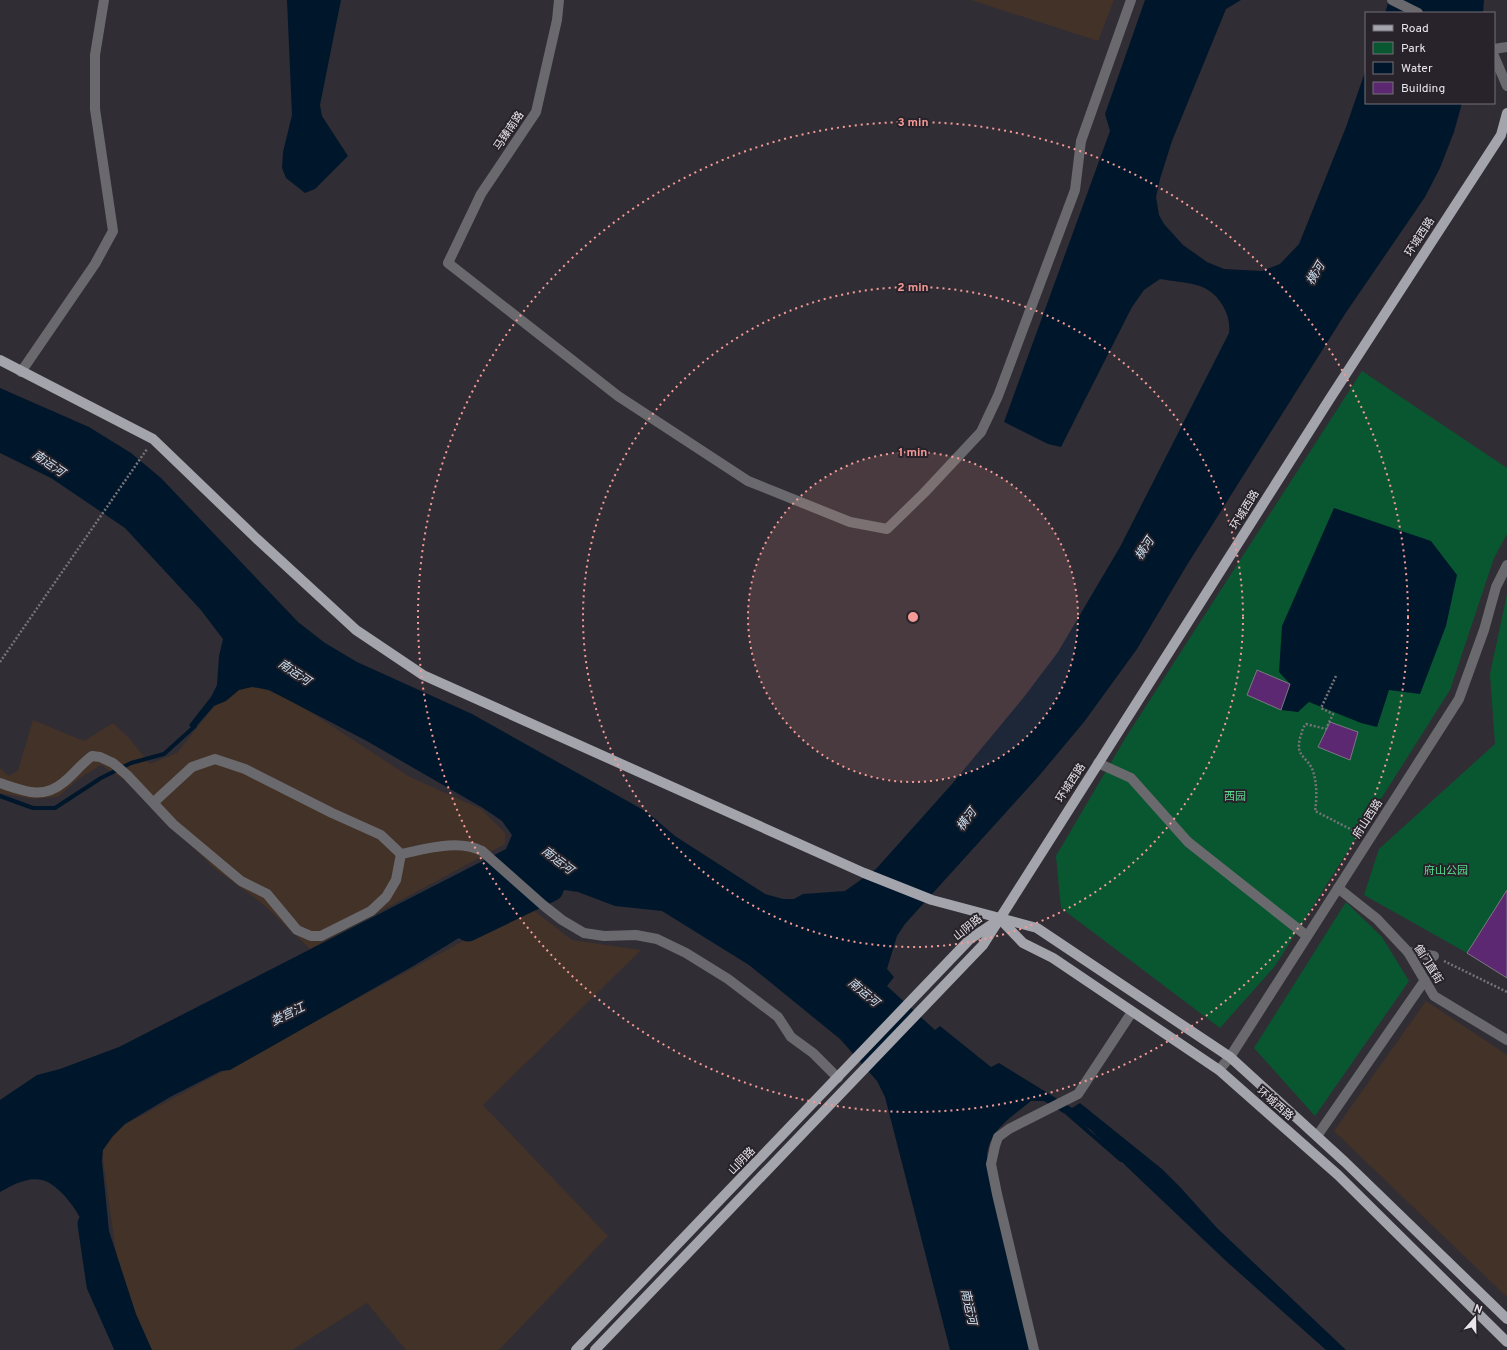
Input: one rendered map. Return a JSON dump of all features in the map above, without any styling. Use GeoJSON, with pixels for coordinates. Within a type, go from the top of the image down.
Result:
{"type":"FeatureCollection","features":[{"type":"Feature","properties":{"kind":"main road","name":"环城西路"},"geometry":{"type":"LineString","coordinates":[[1000,918],[1329,400],[1501,135],[1507,113]]}},
{"type":"Feature","properties":{"kind":"main road"},"geometry":{"type":"LineString","coordinates":[[0,360],[153,439],[256,539],[356,630],[423,675],[864,873],[932,900],[1000,918]]}},
{"type":"Feature","properties":{"kind":"main road","name":"环城西路"},"geometry":{"type":"LineString","coordinates":[[1000,918],[1023,943],[1052,958],[1218,1070],[1338,1175],[1507,1342]]}},
{"type":"Feature","properties":{"kind":"main road","name":"环城西路"},"geometry":{"type":"LineString","coordinates":[[1000,918],[1037,928],[1230,1057],[1317,1136],[1507,1319]]}},
{"type":"Feature","properties":{"kind":"main road","name":"山阴路"},"geometry":{"type":"LineString","coordinates":[[576,1350],[857,1059],[970,939],[1000,918]]}},
{"type":"Feature","properties":{"kind":"main road","name":"山阴路"},"geometry":{"type":"LineString","coordinates":[[595,1350],[864,1069],[922,1006],[983,945],[1000,918]]}},
{"type":"Feature","properties":{"kind":"street"},"geometry":{"type":"LineString","coordinates":[[21,372],[95,264],[113,231],[95,109],[96,55],[104,0]]}},
{"type":"Feature","properties":{"kind":"street","name":"马臻南路"},"geometry":{"type":"LineString","coordinates":[[559,0],[557,20],[536,112],[481,194],[448,263],[618,396],[748,481],[850,522],[887,529],[924,493],[981,432],[998,396],[1075,190],[1081,141],[1131,0]]}},
{"type":"Feature","properties":{"kind":"street"},"geometry":{"type":"LineString","coordinates":[[1392,0],[1416,12]]}},
{"type":"Feature","properties":{"kind":"street"},"geometry":{"type":"LineString","coordinates":[[1495,49],[1507,47]]}},
{"type":"Feature","properties":{"kind":"street"},"geometry":{"type":"LineString","coordinates":[[1495,58],[1507,86]]}},
{"type":"Feature","properties":{"kind":"street","name":"府山西路"},"geometry":{"type":"LineString","coordinates":[[1218,1070],[1230,1057],[1459,700],[1484,630],[1496,587],[1507,565]]}},
{"type":"Feature","properties":{"kind":"street"},"geometry":{"type":"LineString","coordinates":[[0,782],[35,793],[51,792],[65,782],[92,756],[100,757],[113,763],[128,775],[173,824],[241,881],[267,894],[298,930],[311,936],[321,936],[371,911],[386,897],[396,880],[401,854]]}},
{"type":"Feature","properties":{"kind":"street"},"geometry":{"type":"LineString","coordinates":[[154,802],[192,767],[215,759],[245,769],[332,813],[381,835],[401,854]]}},
{"type":"Feature","properties":{"kind":"street"},"geometry":{"type":"LineString","coordinates":[[1098,763],[1131,778],[1188,842],[1307,936]]}},
{"type":"Feature","properties":{"kind":"street"},"geometry":{"type":"LineString","coordinates":[[401,854],[463,845],[474,847],[488,857],[542,905],[562,920],[584,933],[604,936],[636,935],[657,939],[686,953],[728,979],[778,1017],[791,1037],[813,1053],[838,1078]]}},
{"type":"Feature","properties":{"kind":"street","name":"偏门直街"},"geometry":{"type":"LineString","coordinates":[[1338,888],[1377,919],[1408,952],[1434,996],[1507,1040]]}},
{"type":"Feature","properties":{"kind":"street"},"geometry":{"type":"LineString","coordinates":[[1408,952],[1434,956]]}},
{"type":"Feature","properties":{"kind":"street"},"geometry":{"type":"LineString","coordinates":[[1317,1136],[1424,980]]}},
{"type":"Feature","properties":{"kind":"street"},"geometry":{"type":"LineString","coordinates":[[1034,1350],[991,1164],[995,1146],[998,1137],[1009,1129],[1078,1094],[1132,1012]]}},
{"type":"Feature","properties":{"kind":"path"},"geometry":{"type":"LineString","coordinates":[[0,662],[143,457]]}},
{"type":"Feature","properties":{"kind":"path"},"geometry":{"type":"LineString","coordinates":[[1336,676],[1321,708],[1332,714],[1326,729],[1306,724],[1303,727],[1298,746],[1300,754],[1313,769],[1316,785],[1315,811],[1370,839]]}},
{"type":"Feature","properties":{"kind":"path"},"geometry":{"type":"LineString","coordinates":[[1434,956],[1507,992]]}},
{"type":"Feature","properties":{"kind":"shaded area"},"geometry":{"type":"Polygon","coordinates":[[[971,0],[1114,0],[1098,41],[971,0]]]}},
{"type":"Feature","properties":{"kind":"shaded area"},"geometry":{"type":"Polygon","coordinates":[[[245,680],[298,704],[410,777],[481,809],[505,833],[505,844],[310,949],[263,904],[214,868],[126,781],[101,765],[80,778],[58,797],[32,799],[0,793],[0,768],[9,776],[18,770],[33,720],[84,741],[113,723],[129,738],[150,764],[177,753],[221,698],[245,680]]]}},
{"type":"Feature","properties":{"kind":"shaded area"},"geometry":{"type":"Polygon","coordinates":[[[528,906],[572,940],[641,950],[483,1105],[608,1236],[499,1350],[406,1350],[367,1303],[292,1350],[149,1350],[121,1289],[100,1138],[528,906]]]}},
{"type":"Feature","properties":{"kind":"shaded area"},"geometry":{"type":"Polygon","coordinates":[[[1426,1001],[1507,1055],[1507,1297],[1334,1131],[1426,1001]]]}},
{"type":"Feature","properties":{"kind":"green space","name":"西园"},"geometry":{"type":"Polygon","coordinates":[[[1362,371],[1507,468],[1507,534],[1494,558],[1450,690],[1275,966],[1220,1028],[1061,908],[1056,856],[1126,737],[1362,371]]]}},
{"type":"Feature","properties":{"kind":"green space","name":"府山公园"},"geometry":{"type":"Polygon","coordinates":[[[1507,594],[1507,890],[1467,953],[1364,895],[1379,849],[1495,744],[1490,674],[1507,594]]]}},
{"type":"Feature","properties":{"kind":"green space"},"geometry":{"type":"Polygon","coordinates":[[[1346,902],[1382,937],[1409,981],[1315,1116],[1254,1048],[1346,902]]]}},
{"type":"Feature","properties":{"kind":"water"},"geometry":{"type":"Polygon","coordinates":[[[287,0],[341,0],[320,105],[322,116],[348,156],[315,189],[305,193],[286,178],[282,168],[283,152],[292,115],[287,0]]]}},
{"type":"Feature","properties":{"kind":"water"},"geometry":{"type":"Polygon","coordinates":[[[1145,0],[1241,0],[1226,9],[1172,141],[1156,197],[1159,215],[1164,224],[1183,245],[1207,262],[1224,269],[1262,271],[1280,264],[1299,244],[1346,127],[1365,72],[1365,104],[1462,104],[1454,132],[1440,168],[1425,197],[1345,314],[1187,565],[1137,649],[1084,722],[1038,777],[905,924],[897,936],[887,969],[894,977],[887,986],[935,1030],[940,1026],[991,1067],[999,1063],[1072,1108],[1080,1103],[1162,1169],[1217,1228],[1346,1350],[1326,1350],[1226,1261],[1127,1167],[1091,1130],[1044,1101],[1031,1101],[1003,1124],[997,1131],[992,1138],[987,1155],[1010,1268],[1030,1350],[950,1350],[885,1097],[877,1081],[840,1039],[749,965],[662,911],[615,906],[578,892],[565,890],[525,907],[519,901],[415,965],[230,1070],[221,1071],[170,1097],[125,1124],[113,1136],[103,1150],[102,1161],[109,1231],[136,1314],[152,1350],[128,1350],[93,1248],[79,1216],[67,1198],[51,1184],[38,1179],[25,1180],[0,1192],[0,1100],[37,1075],[60,1069],[119,1047],[506,849],[512,835],[502,821],[483,808],[365,740],[269,690],[252,687],[239,690],[226,701],[214,706],[193,730],[189,725],[211,697],[217,685],[219,656],[223,639],[200,609],[125,528],[51,478],[0,453],[0,388],[89,427],[131,453],[161,478],[298,622],[325,643],[357,662],[472,714],[647,812],[675,836],[765,894],[783,899],[794,899],[803,894],[845,891],[876,869],[952,784],[1024,697],[1058,652],[1120,547],[1229,333],[1229,322],[1225,309],[1217,298],[1210,292],[1203,287],[1160,279],[1144,290],[1132,307],[1061,447],[1048,444],[1004,422],[1110,131],[1105,114],[1145,0]]]}},
{"type":"Feature","properties":{"kind":"water"},"geometry":{"type":"Polygon","coordinates":[[[1389,0],[1484,0],[1483,12],[1385,12],[1389,0]]]}},
{"type":"Feature","properties":{"kind":"water"},"geometry":{"type":"Polygon","coordinates":[[[1334,508],[1431,541],[1457,575],[1446,626],[1420,694],[1389,690],[1377,727],[1361,723],[1309,702],[1298,712],[1281,710],[1290,684],[1279,672],[1282,626],[1334,508]]]}},
{"type":"Feature","properties":{"kind":"building"},"geometry":{"type":"Polygon","coordinates":[[[1257,670],[1290,684],[1281,710],[1247,695],[1257,670]]]}},
{"type":"Feature","properties":{"kind":"building"},"geometry":{"type":"Polygon","coordinates":[[[1330,722],[1358,732],[1350,760],[1318,747],[1330,722]]]}},
{"type":"Feature","properties":{"kind":"building"},"geometry":{"type":"Polygon","coordinates":[[[1507,890],[1507,978],[1467,953],[1507,890]]]}},
{"type":"Feature","properties":{"kind":"waterway"},"geometry":{"type":"LineString","coordinates":[[0,796],[33,808],[55,808],[101,778],[131,763],[164,754],[195,726]]}},
{"type":"Feature","properties":{"kind":"waterway","name":"娄宫江"},"geometry":{"type":"LineString","coordinates":[[468,929],[551,889]]}},
{"type":"Feature","properties":{"kind":"waterway"},"geometry":{"type":"LineString","coordinates":[[1068,1114],[1121,1160]]}},
{"type":"Feature","properties":{"kind":"waterway"},"geometry":{"type":"LineString","coordinates":[[90,1224],[99,1285],[128,1350]]}},
{"type":"Feature","properties":{"kind":"water label","name":"横河"},"geometry":{"type":"Point","coordinates":[1316,274]}},
{"type":"Feature","properties":{"kind":"water label","name":"南运河"},"geometry":{"type":"Point","coordinates":[48,464]}},
{"type":"Feature","properties":{"kind":"water label","name":"横河"},"geometry":{"type":"Point","coordinates":[1145,549]}},
{"type":"Feature","properties":{"kind":"water label","name":"南运河"},"geometry":{"type":"Point","coordinates":[294,673]}},
{"type":"Feature","properties":{"kind":"water label","name":"横河"},"geometry":{"type":"Point","coordinates":[967,820]}},
{"type":"Feature","properties":{"kind":"water label","name":"南运河"},"geometry":{"type":"Point","coordinates":[557,861]}},
{"type":"Feature","properties":{"kind":"water label","name":"南运河"},"geometry":{"type":"Point","coordinates":[863,993]}},
{"type":"Feature","properties":{"kind":"water label","name":"南运河"},"geometry":{"type":"Point","coordinates":[968,1307]}}]}
